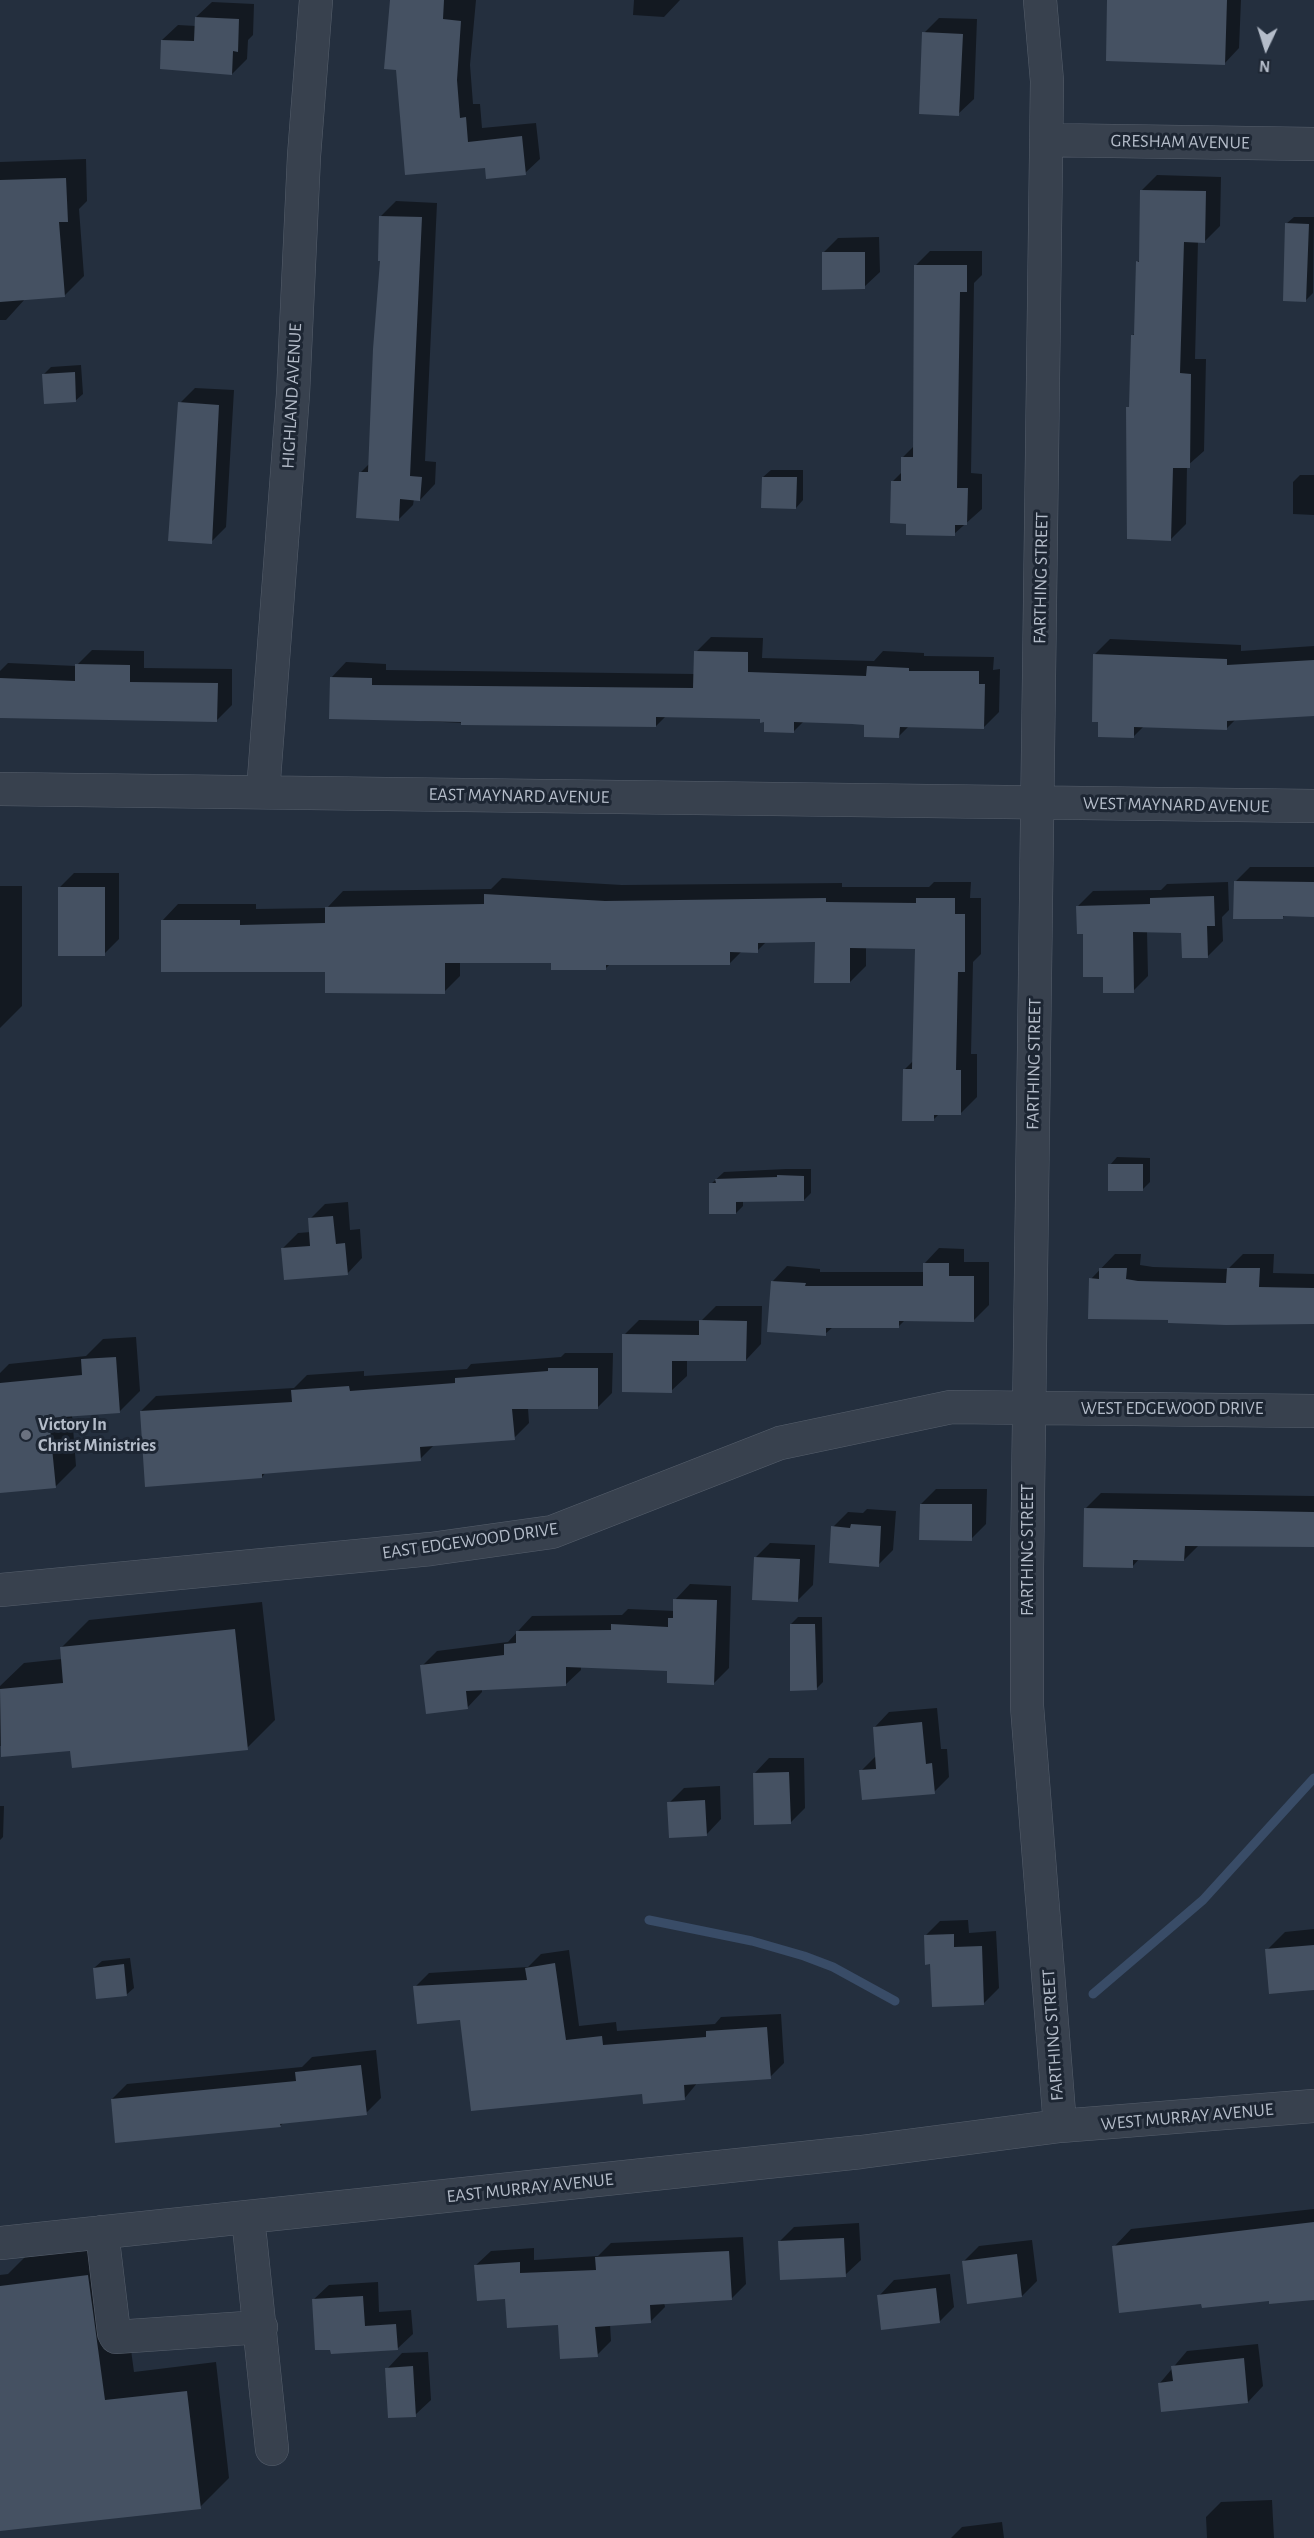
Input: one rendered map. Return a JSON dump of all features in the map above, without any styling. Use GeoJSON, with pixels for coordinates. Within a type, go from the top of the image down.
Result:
{"type":"FeatureCollection","features":[{"type":"Feature","properties":{"kind":"street","name":"HIGHLAND AVENUE"},"geometry":{"type":"LineString","coordinates":[[263,792],[293,394],[304,156],[316,0]]}},
{"type":"Feature","properties":{"kind":"street","name":"FARTHING STREET"},"geometry":{"type":"LineString","coordinates":[[1040,0],[1047,81],[1027,1706],[1060,2126]]}},
{"type":"Feature","properties":{"kind":"street","name":"GRESHAM AVENUE"},"geometry":{"type":"LineString","coordinates":[[1046,140],[1314,144]]}},
{"type":"Feature","properties":{"kind":"street","name":"EAST MAYNARD AVENUE"},"geometry":{"type":"LineString","coordinates":[[0,789],[1038,804]]}},
{"type":"Feature","properties":{"kind":"street","name":"WEST MAYNARD AVENUE"},"geometry":{"type":"LineString","coordinates":[[1038,804],[1314,806]]}},
{"type":"Feature","properties":{"kind":"street","name":"EAST EDGEWOOD DRIVE"},"geometry":{"type":"LineString","coordinates":[[0,1590],[431,1549],[552,1532],[780,1443],[951,1407],[1029,1408]]}},
{"type":"Feature","properties":{"kind":"street","name":"WEST EDGEWOOD DRIVE"},"geometry":{"type":"LineString","coordinates":[[1029,1408],[1314,1411]]}},
{"type":"Feature","properties":{"kind":"street","name":"WEST MURRAY AVENUE"},"geometry":{"type":"LineString","coordinates":[[1060,2126],[1314,2106]]}},
{"type":"Feature","properties":{"kind":"street","name":"EAST MURRAY AVENUE"},"geometry":{"type":"LineString","coordinates":[[1,2237],[102,2232],[248,2217],[861,2152],[1060,2126]]}},
{"type":"Feature","properties":{"kind":"street"},"geometry":{"type":"LineString","coordinates":[[248,2217],[272,2449]]}},
{"type":"Feature","properties":{"kind":"street"},"geometry":{"type":"LineString","coordinates":[[102,2232],[116,2337],[261,2327]]}},
{"type":"Feature","properties":{"kind":"building"},"geometry":{"type":"Polygon","coordinates":[[[390,0],[444,0],[443,19],[461,21],[457,80],[460,118],[466,117],[468,142],[522,136],[526,175],[486,179],[485,168],[405,175],[396,70],[384,69],[390,0]]]}},
{"type":"Feature","properties":{"kind":"building"},"geometry":{"type":"Polygon","coordinates":[[[1107,0],[1227,0],[1225,65],[1106,61],[1107,0]]]}},
{"type":"Feature","properties":{"kind":"building"},"geometry":{"type":"Polygon","coordinates":[[[195,17],[239,19],[238,52],[233,51],[232,75],[160,69],[161,40],[194,41],[195,17]]]}},
{"type":"Feature","properties":{"kind":"building"},"geometry":{"type":"Polygon","coordinates":[[[922,32],[963,34],[959,116],[919,114],[922,32]]]}},
{"type":"Feature","properties":{"kind":"building"},"geometry":{"type":"Polygon","coordinates":[[[66,178],[68,222],[59,222],[65,297],[0,302],[0,180],[66,178]]]}},
{"type":"Feature","properties":{"kind":"building"},"geometry":{"type":"Polygon","coordinates":[[[1140,190],[1206,191],[1205,243],[1184,242],[1180,373],[1191,374],[1190,468],[1173,468],[1171,541],[1127,539],[1126,407],[1129,407],[1131,335],[1134,335],[1136,261],[1139,262],[1140,190]]]}},
{"type":"Feature","properties":{"kind":"building"},"geometry":{"type":"Polygon","coordinates":[[[379,216],[422,217],[410,476],[422,477],[420,501],[400,499],[399,521],[356,518],[359,472],[368,472],[373,349],[380,261],[378,261],[379,216]]]}},
{"type":"Feature","properties":{"kind":"building"},"geometry":{"type":"Polygon","coordinates":[[[1285,223],[1309,224],[1306,302],[1283,301],[1285,223]]]}},
{"type":"Feature","properties":{"kind":"building"},"geometry":{"type":"Polygon","coordinates":[[[822,252],[865,252],[865,289],[822,290],[822,252]]]}},
{"type":"Feature","properties":{"kind":"building"},"geometry":{"type":"Polygon","coordinates":[[[914,265],[967,265],[967,292],[960,292],[957,488],[968,488],[967,525],[955,525],[955,536],[906,535],[906,524],[890,523],[891,481],[901,481],[901,457],[913,457],[914,265]]]}},
{"type":"Feature","properties":{"kind":"building"},"geometry":{"type":"Polygon","coordinates":[[[75,372],[76,402],[44,404],[42,374],[75,372]]]}},
{"type":"Feature","properties":{"kind":"building"},"geometry":{"type":"Polygon","coordinates":[[[178,402],[219,405],[212,544],[168,541],[178,402]]]}},
{"type":"Feature","properties":{"kind":"building"},"geometry":{"type":"Polygon","coordinates":[[[762,477],[797,477],[796,509],[761,508],[762,477]]]}},
{"type":"Feature","properties":{"kind":"building"},"geometry":{"type":"Polygon","coordinates":[[[694,651],[748,652],[748,672],[866,676],[867,666],[909,668],[909,671],[979,671],[979,684],[985,684],[984,729],[900,727],[899,738],[864,737],[864,725],[852,724],[794,722],[794,733],[764,732],[764,722],[760,723],[760,719],[656,717],[656,727],[461,725],[461,722],[329,719],[330,677],[372,678],[372,685],[693,688],[694,651]]]}},
{"type":"Feature","properties":{"kind":"building"},"geometry":{"type":"Polygon","coordinates":[[[1093,654],[1227,659],[1227,665],[1314,660],[1314,716],[1227,721],[1227,730],[1134,727],[1134,738],[1098,737],[1098,722],[1092,722],[1093,654]]]}},
{"type":"Feature","properties":{"kind":"building"},"geometry":{"type":"Polygon","coordinates":[[[75,664],[130,665],[130,682],[218,683],[217,722],[0,718],[0,678],[75,681],[75,664]]]}},
{"type":"Feature","properties":{"kind":"building"},"geometry":{"type":"Polygon","coordinates":[[[1234,881],[1314,882],[1314,917],[1233,919],[1234,881]]]}},
{"type":"Feature","properties":{"kind":"building"},"geometry":{"type":"Polygon","coordinates":[[[58,887],[105,887],[105,956],[58,956],[58,887]]]}},
{"type":"Feature","properties":{"kind":"building"},"geometry":{"type":"Polygon","coordinates":[[[484,894],[605,901],[826,898],[826,902],[916,903],[916,898],[955,898],[955,914],[965,914],[965,972],[958,972],[956,1070],[961,1070],[961,1115],[934,1115],[934,1121],[902,1121],[903,1069],[912,1069],[915,949],[850,948],[850,983],[814,983],[815,942],[758,943],[758,953],[730,952],[730,965],[606,965],[606,970],[551,970],[551,963],[445,963],[445,994],[325,993],[325,972],[161,972],[161,920],[240,920],[240,925],[325,923],[325,907],[484,904],[484,894]]]}},
{"type":"Feature","properties":{"kind":"building"},"geometry":{"type":"Polygon","coordinates":[[[1214,896],[1215,926],[1207,926],[1208,958],[1182,958],[1181,933],[1133,932],[1134,993],[1103,993],[1103,977],[1083,977],[1083,934],[1077,934],[1076,906],[1150,904],[1150,898],[1214,896]]]}},
{"type":"Feature","properties":{"kind":"building"},"geometry":{"type":"Polygon","coordinates":[[[1108,1164],[1143,1164],[1143,1191],[1108,1191],[1108,1164]]]}},
{"type":"Feature","properties":{"kind":"building"},"geometry":{"type":"Polygon","coordinates":[[[777,1175],[804,1176],[804,1201],[736,1202],[736,1214],[709,1214],[709,1183],[716,1183],[715,1179],[777,1177],[777,1175]]]}},
{"type":"Feature","properties":{"kind":"building"},"geometry":{"type":"Polygon","coordinates":[[[333,1216],[336,1244],[345,1243],[348,1275],[284,1280],[281,1248],[310,1246],[308,1218],[333,1216]]]}},
{"type":"Feature","properties":{"kind":"building"},"geometry":{"type":"Polygon","coordinates":[[[923,1263],[949,1263],[949,1276],[974,1276],[974,1322],[899,1321],[899,1328],[826,1328],[826,1336],[767,1332],[771,1281],[806,1283],[805,1286],[923,1286],[923,1263]]]}},
{"type":"Feature","properties":{"kind":"building"},"geometry":{"type":"Polygon","coordinates":[[[1099,1268],[1127,1268],[1126,1279],[1138,1281],[1226,1283],[1227,1268],[1260,1268],[1259,1287],[1314,1288],[1314,1324],[1226,1325],[1168,1323],[1168,1320],[1088,1319],[1089,1278],[1099,1279],[1099,1268]]]}},
{"type":"Feature","properties":{"kind":"building"},"geometry":{"type":"Polygon","coordinates":[[[699,1320],[747,1321],[746,1361],[672,1361],[672,1393],[622,1392],[622,1334],[699,1335],[699,1320]]]}},
{"type":"Feature","properties":{"kind":"building","name":"Victory In Christ Ministries"},"geometry":{"type":"Polygon","coordinates":[[[116,1357],[120,1413],[49,1418],[56,1488],[0,1493],[0,1383],[82,1375],[81,1359],[116,1357]]]}},
{"type":"Feature","properties":{"kind":"building"},"geometry":{"type":"Polygon","coordinates":[[[548,1368],[598,1368],[598,1409],[512,1409],[515,1440],[420,1447],[421,1461],[262,1474],[262,1478],[145,1487],[140,1411],[292,1402],[291,1390],[349,1386],[350,1391],[455,1383],[455,1378],[548,1371],[548,1368]]]}},
{"type":"Feature","properties":{"kind":"building"},"geometry":{"type":"Polygon","coordinates":[[[920,1504],[972,1504],[972,1541],[919,1540],[920,1504]]]}},
{"type":"Feature","properties":{"kind":"building"},"geometry":{"type":"Polygon","coordinates":[[[1084,1508],[1314,1512],[1314,1547],[1185,1546],[1184,1561],[1133,1560],[1133,1568],[1083,1567],[1084,1508]]]}},
{"type":"Feature","properties":{"kind":"building"},"geometry":{"type":"Polygon","coordinates":[[[851,1524],[881,1526],[879,1567],[829,1563],[831,1526],[850,1528],[851,1524]]]}},
{"type":"Feature","properties":{"kind":"building"},"geometry":{"type":"Polygon","coordinates":[[[754,1557],[800,1559],[798,1602],[752,1600],[754,1557]]]}},
{"type":"Feature","properties":{"kind":"building"},"geometry":{"type":"Polygon","coordinates":[[[673,1599],[717,1600],[714,1685],[667,1683],[667,1671],[566,1667],[566,1686],[466,1691],[468,1709],[426,1714],[420,1665],[504,1655],[504,1644],[516,1643],[516,1631],[611,1630],[611,1624],[668,1627],[668,1618],[673,1618],[673,1599]]]}},
{"type":"Feature","properties":{"kind":"building"},"geometry":{"type":"Polygon","coordinates":[[[790,1624],[815,1624],[817,1690],[790,1691],[790,1624]]]}},
{"type":"Feature","properties":{"kind":"building"},"geometry":{"type":"Polygon","coordinates":[[[235,1629],[248,1750],[72,1768],[70,1751],[1,1757],[0,1689],[63,1683],[60,1647],[235,1629]]]}},
{"type":"Feature","properties":{"kind":"building"},"geometry":{"type":"Polygon","coordinates":[[[922,1722],[926,1764],[932,1763],[935,1794],[862,1800],[859,1770],[876,1769],[873,1727],[922,1722]]]}},
{"type":"Feature","properties":{"kind":"building"},"geometry":{"type":"Polygon","coordinates":[[[789,1772],[791,1824],[754,1825],[753,1773],[789,1772]]]}},
{"type":"Feature","properties":{"kind":"building"},"geometry":{"type":"Polygon","coordinates":[[[705,1800],[707,1836],[669,1838],[667,1802],[705,1800]]]}},
{"type":"Feature","properties":{"kind":"building"},"geometry":{"type":"Polygon","coordinates":[[[954,1934],[954,1947],[982,1946],[984,2005],[932,2007],[930,1964],[925,1965],[924,1935],[954,1934]]]}},
{"type":"Feature","properties":{"kind":"building"},"geometry":{"type":"Polygon","coordinates":[[[1314,1945],[1314,1990],[1269,1994],[1265,1949],[1314,1945]]]}},
{"type":"Feature","properties":{"kind":"building"},"geometry":{"type":"Polygon","coordinates":[[[555,1963],[566,2040],[602,2036],[603,2045],[706,2037],[706,2031],[767,2027],[771,2079],[684,2085],[685,2100],[643,2104],[642,2094],[471,2111],[460,2020],[417,2024],[413,1986],[527,1980],[525,1968],[555,1963]]]}},
{"type":"Feature","properties":{"kind":"building"},"geometry":{"type":"Polygon","coordinates":[[[124,1964],[127,1996],[96,1999],[93,1968],[124,1964]]]}},
{"type":"Feature","properties":{"kind":"building"},"geometry":{"type":"Polygon","coordinates":[[[361,2065],[367,2115],[280,2124],[281,2127],[115,2143],[111,2099],[296,2081],[295,2072],[361,2065]]]}},
{"type":"Feature","properties":{"kind":"building"},"geometry":{"type":"Polygon","coordinates":[[[1314,2222],[1314,2300],[1269,2304],[1269,2301],[1202,2308],[1201,2304],[1119,2313],[1112,2246],[1314,2222]]]}},
{"type":"Feature","properties":{"kind":"building"},"geometry":{"type":"Polygon","coordinates":[[[844,2238],[846,2277],[780,2280],[778,2241],[844,2238]]]}},
{"type":"Feature","properties":{"kind":"building"},"geometry":{"type":"Polygon","coordinates":[[[729,2251],[732,2300],[650,2305],[651,2323],[595,2327],[598,2357],[560,2359],[558,2325],[507,2328],[505,2299],[477,2301],[474,2265],[520,2262],[520,2273],[596,2270],[595,2257],[729,2251]]]}},
{"type":"Feature","properties":{"kind":"building"},"geometry":{"type":"Polygon","coordinates":[[[1017,2254],[1022,2297],[967,2304],[962,2261],[1017,2254]]]}},
{"type":"Feature","properties":{"kind":"building"},"geometry":{"type":"Polygon","coordinates":[[[88,2275],[105,2400],[187,2391],[201,2509],[0,2531],[0,2286],[88,2275]]]}},
{"type":"Feature","properties":{"kind":"building"},"geometry":{"type":"Polygon","coordinates":[[[936,2288],[940,2323],[881,2330],[877,2295],[936,2288]]]}},
{"type":"Feature","properties":{"kind":"building"},"geometry":{"type":"Polygon","coordinates":[[[363,2296],[365,2326],[396,2324],[398,2350],[331,2354],[330,2350],[315,2350],[312,2299],[363,2296]]]}},
{"type":"Feature","properties":{"kind":"building"},"geometry":{"type":"Polygon","coordinates":[[[1244,2358],[1248,2403],[1161,2412],[1158,2383],[1173,2381],[1171,2366],[1244,2358]]]}},
{"type":"Feature","properties":{"kind":"building"},"geometry":{"type":"Polygon","coordinates":[[[413,2366],[416,2417],[388,2418],[385,2368],[413,2366]]]}},
{"type":"Feature","properties":{"kind":"waterway"},"geometry":{"type":"LineString","coordinates":[[1093,1994],[1203,1900],[1314,1778]]}},
{"type":"Feature","properties":{"kind":"waterway"},"geometry":{"type":"LineString","coordinates":[[649,1920],[752,1941],[804,1956],[833,1967],[895,2001]]}},
{"type":"Feature","properties":{"kind":"place","name":"Victory In Christ Ministries"},"geometry":{"type":"Point","coordinates":[26,1435]}}]}
